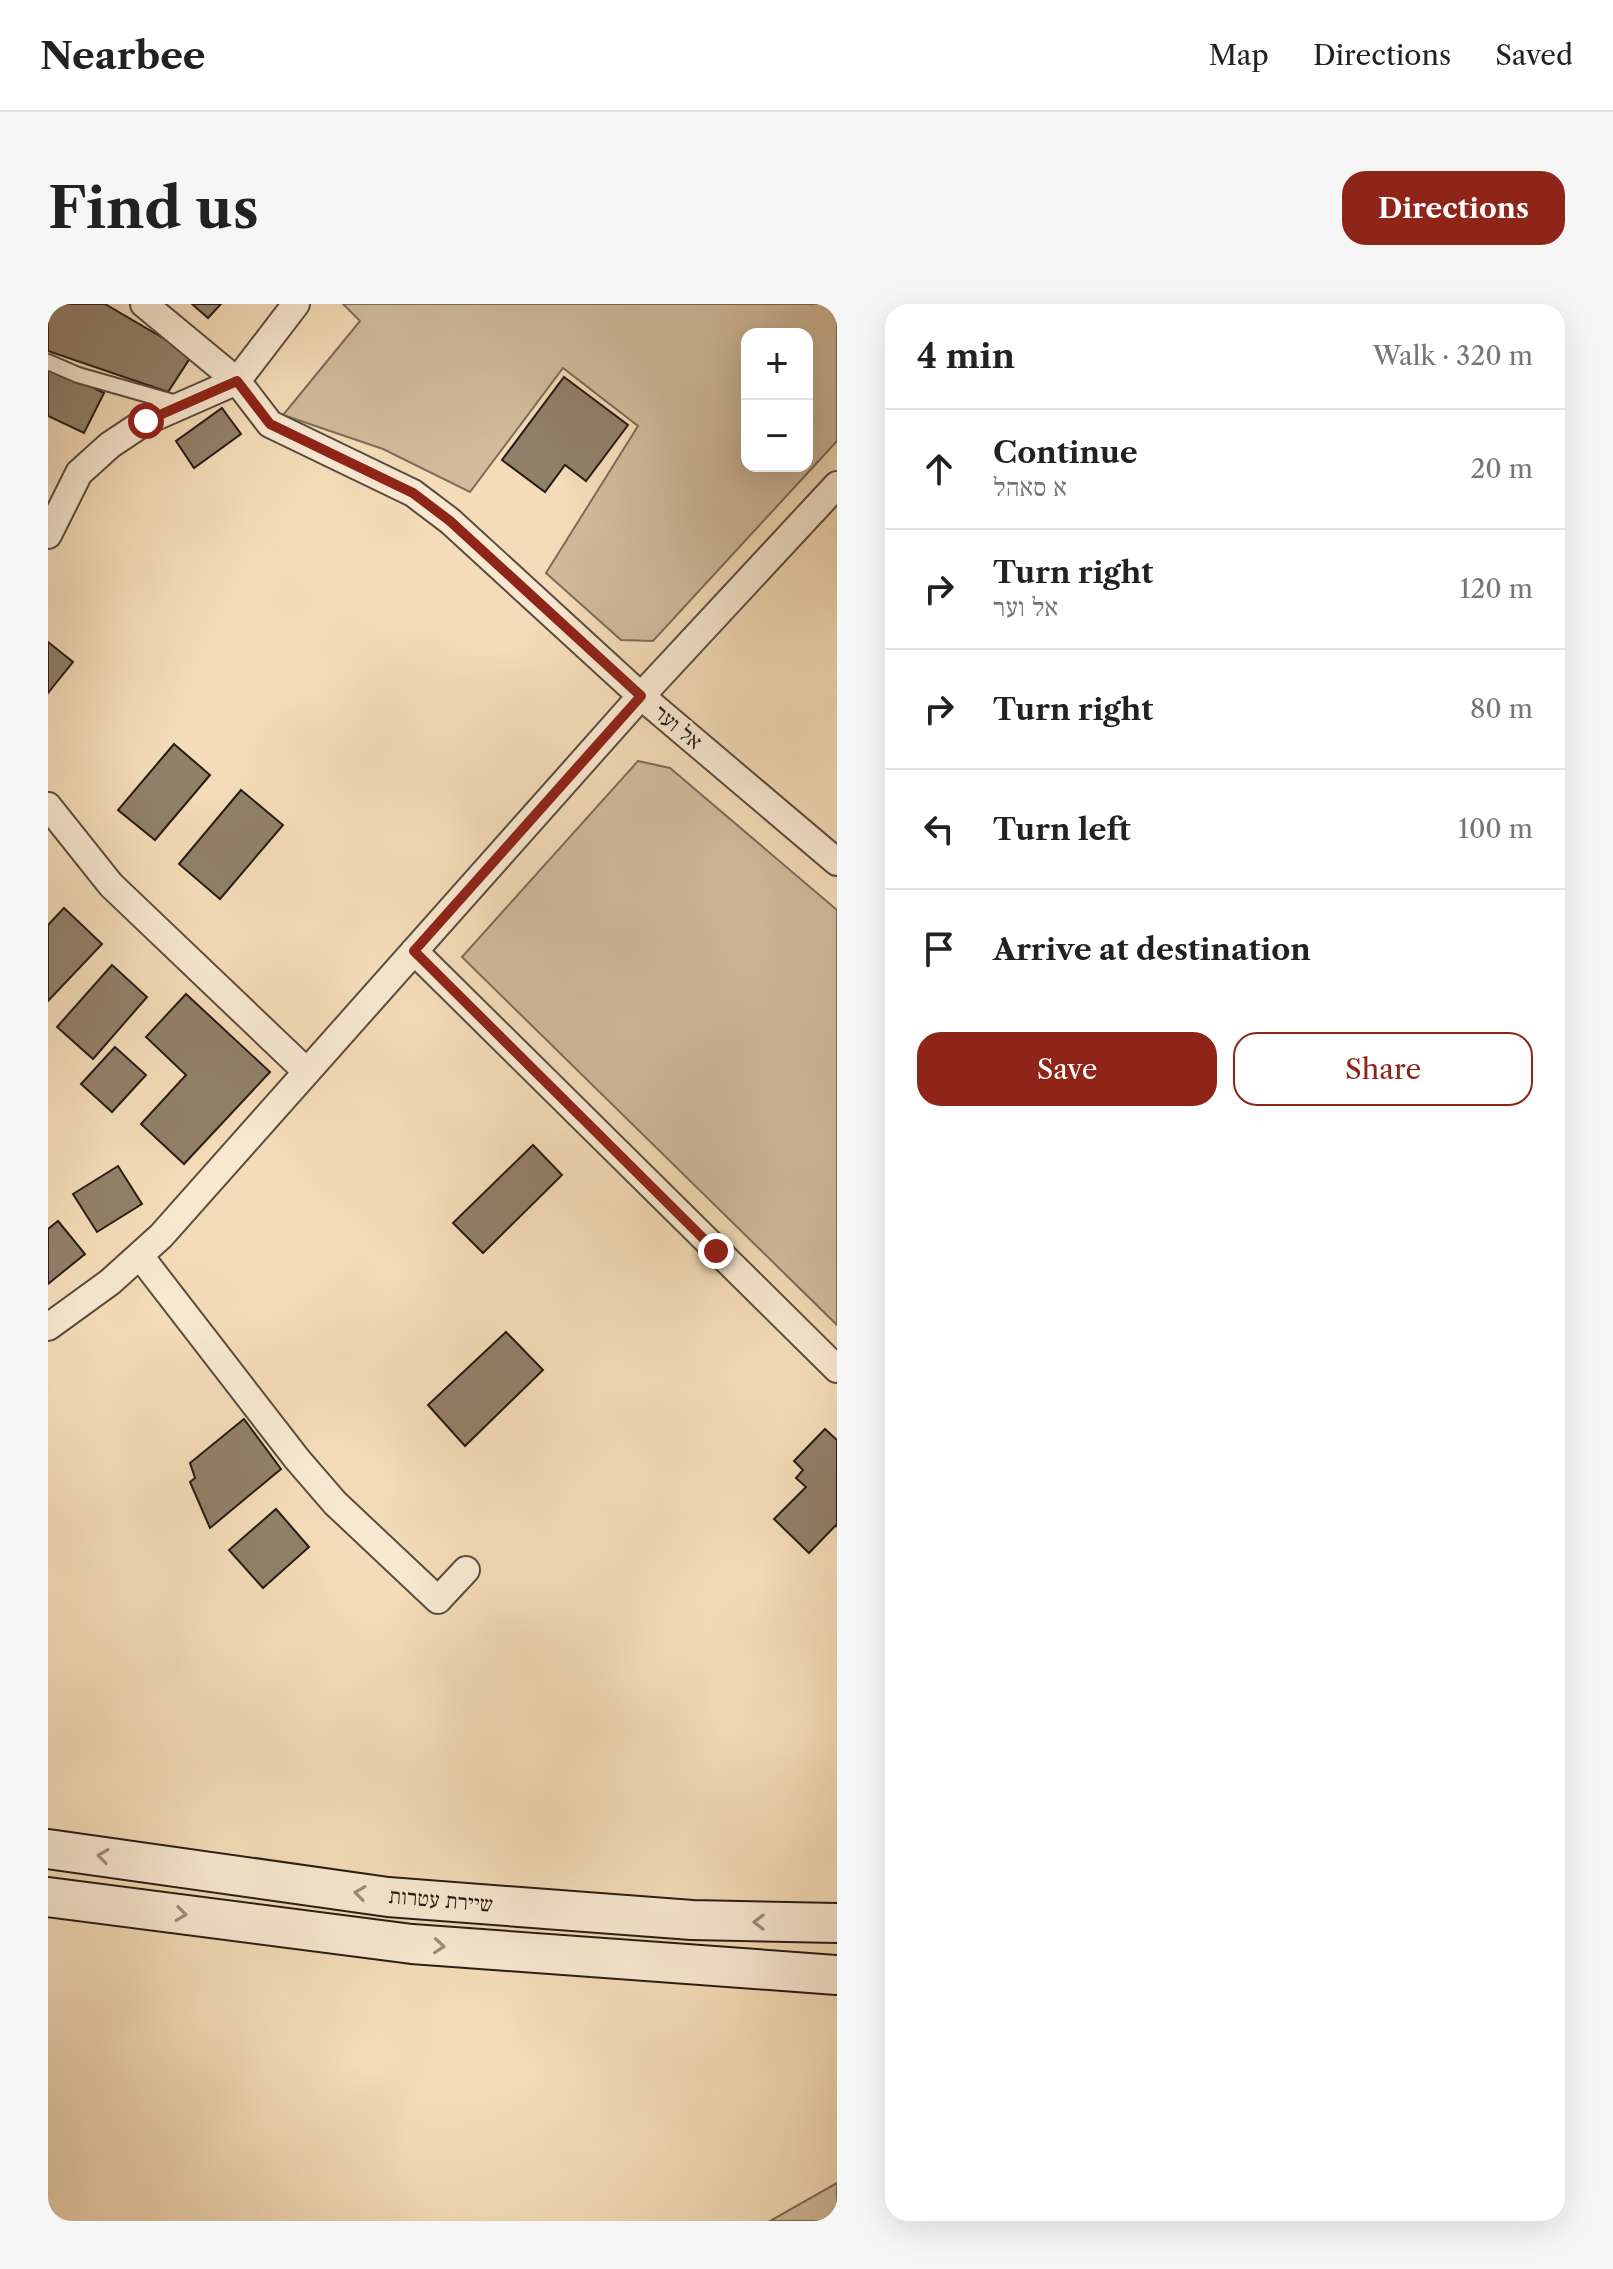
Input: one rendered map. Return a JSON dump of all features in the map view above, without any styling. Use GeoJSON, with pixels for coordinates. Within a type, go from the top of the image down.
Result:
{"type":"FeatureCollection","features":[{"type":"Feature","properties":{"kind":"main road","name":"שיירת עטרות"},"geometry":{"type":"LineString","coordinates":[[48,1849],[388,1897],[692,1920],[837,1923]]}},
{"type":"Feature","properties":{"kind":"main road","name":"שיירת עטרות"},"geometry":{"type":"LineString","coordinates":[[48,1897],[412,1944],[837,1975]]}},
{"type":"Feature","properties":{"kind":"street","name":"אל וער"},"geometry":{"type":"LineString","coordinates":[[144,304],[237,381],[270,424],[413,493],[450,521],[641,696],[837,862]]}},
{"type":"Feature","properties":{"kind":"street"},"geometry":{"type":"LineString","coordinates":[[48,535],[79,473],[110,445],[134,429],[180,404],[237,381],[296,304]]}},
{"type":"Feature","properties":{"kind":"street"},"geometry":{"type":"LineString","coordinates":[[48,1327],[110,1282],[161,1236],[641,696],[837,485]]}},
{"type":"Feature","properties":{"kind":"street"},"geometry":{"type":"LineString","coordinates":[[48,806],[111,885],[307,1072]]}},
{"type":"Feature","properties":{"kind":"street"},"geometry":{"type":"LineString","coordinates":[[414,951],[837,1369]]}},
{"type":"Feature","properties":{"kind":"street"},"geometry":{"type":"LineString","coordinates":[[140,1256],[297,1459],[335,1503],[438,1600],[466,1570]]}},
{"type":"Feature","properties":{"kind":"lane"},"geometry":{"type":"LineString","coordinates":[[48,362],[78,375],[180,404]]}},
{"type":"Feature","properties":{"kind":"shaded area"},"geometry":{"type":"Polygon","coordinates":[[[343,304],[837,304],[837,441],[813,467],[813,328],[741,328],[741,472],[808,472],[653,641],[621,640],[546,573],[638,426],[563,368],[470,492],[383,449],[283,415],[360,321],[343,304]]]}},
{"type":"Feature","properties":{"kind":"shaded area"},"geometry":{"type":"Polygon","coordinates":[[[638,761],[670,768],[837,910],[837,1325],[462,957],[638,761]]]}},
{"type":"Feature","properties":{"kind":"shaded area"},"geometry":{"type":"Polygon","coordinates":[[[837,2183],[837,2221],[770,2221],[837,2183]]]}},
{"type":"Feature","properties":{"kind":"building"},"geometry":{"type":"Polygon","coordinates":[[[48,304],[105,304],[192,355],[168,392],[48,351],[48,304]]]}},
{"type":"Feature","properties":{"kind":"building"},"geometry":{"type":"Polygon","coordinates":[[[192,304],[221,304],[208,318],[192,304]]]}},
{"type":"Feature","properties":{"kind":"building"},"geometry":{"type":"Polygon","coordinates":[[[48,365],[104,393],[84,433],[48,416],[48,365]]]}},
{"type":"Feature","properties":{"kind":"building"},"geometry":{"type":"Polygon","coordinates":[[[564,377],[628,425],[586,481],[565,465],[545,492],[502,460],[564,377]]]}},
{"type":"Feature","properties":{"kind":"building"},"geometry":{"type":"Polygon","coordinates":[[[222,408],[241,434],[194,468],[176,441],[222,408]]]}},
{"type":"Feature","properties":{"kind":"building"},"geometry":{"type":"Polygon","coordinates":[[[48,642],[73,662],[48,693],[48,642]]]}},
{"type":"Feature","properties":{"kind":"building"},"geometry":{"type":"Polygon","coordinates":[[[174,744],[210,775],[155,840],[118,810],[174,744]]]}},
{"type":"Feature","properties":{"kind":"building"},"geometry":{"type":"Polygon","coordinates":[[[241,790],[283,825],[220,899],[179,864],[241,790]]]}},
{"type":"Feature","properties":{"kind":"building"},"geometry":{"type":"Polygon","coordinates":[[[64,908],[102,944],[48,1001],[48,925],[64,908]]]}},
{"type":"Feature","properties":{"kind":"building"},"geometry":{"type":"Polygon","coordinates":[[[112,965],[147,997],[93,1059],[57,1027],[112,965]]]}},
{"type":"Feature","properties":{"kind":"building"},"geometry":{"type":"Polygon","coordinates":[[[186,994],[270,1072],[184,1164],[141,1124],[186,1075],[146,1037],[186,994]]]}},
{"type":"Feature","properties":{"kind":"building"},"geometry":{"type":"Polygon","coordinates":[[[115,1047],[146,1075],[112,1112],[81,1084],[115,1047]]]}},
{"type":"Feature","properties":{"kind":"building"},"geometry":{"type":"Polygon","coordinates":[[[533,1145],[562,1175],[483,1253],[453,1223],[533,1145]]]}},
{"type":"Feature","properties":{"kind":"building"},"geometry":{"type":"Polygon","coordinates":[[[118,1166],[142,1204],[97,1232],[73,1194],[118,1166]]]}},
{"type":"Feature","properties":{"kind":"building"},"geometry":{"type":"Polygon","coordinates":[[[58,1221],[85,1254],[48,1284],[48,1229],[58,1221]]]}},
{"type":"Feature","properties":{"kind":"building"},"geometry":{"type":"Polygon","coordinates":[[[506,1332],[543,1370],[465,1446],[428,1405],[506,1332]]]}},
{"type":"Feature","properties":{"kind":"building"},"geometry":{"type":"Polygon","coordinates":[[[244,1419],[281,1469],[210,1528],[190,1482],[195,1478],[190,1463],[244,1419]]]}},
{"type":"Feature","properties":{"kind":"building"},"geometry":{"type":"Polygon","coordinates":[[[825,1429],[837,1440],[837,1527],[809,1553],[774,1519],[806,1487],[796,1478],[803,1470],[794,1461],[825,1429]]]}},
{"type":"Feature","properties":{"kind":"building"},"geometry":{"type":"Polygon","coordinates":[[[276,1509],[309,1547],[263,1588],[229,1550],[276,1509]]]}},
{"type":"Feature","properties":{"kind":"route"},"geometry":{"type":"LineString","coordinates":[[146,421],[237,381],[270,424],[413,493],[450,521],[641,696],[414,951],[716,1251]]}}]}
